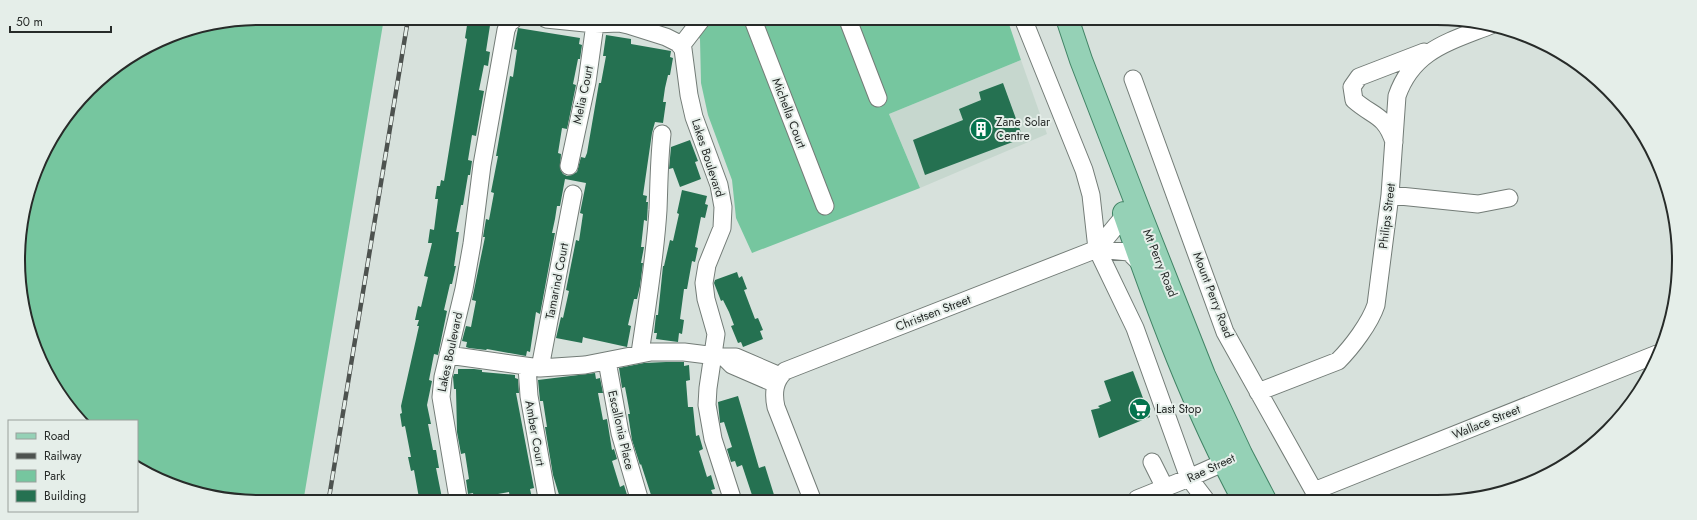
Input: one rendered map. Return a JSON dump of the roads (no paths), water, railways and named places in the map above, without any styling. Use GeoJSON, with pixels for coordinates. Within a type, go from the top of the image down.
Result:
{"type":"FeatureCollection","features":[{"type":"Feature","properties":{"kind":"main road","name":"Mt Perry Road"},"geometry":{"type":"LineString","coordinates":[[1059,25],[1168,338],[1232,458],[1261,495]]}},
{"type":"Feature","properties":{"kind":"main road","name":"Mt Perry Road"},"geometry":{"type":"LineString","coordinates":[[1069,25],[1081,60],[1204,375],[1232,458],[1242,495]]}},
{"type":"Feature","properties":{"kind":"street","name":"Lakes Boulevard"},"geometry":{"type":"LineString","coordinates":[[457,495],[441,397],[448,355],[464,289],[472,244],[482,165],[508,25]]}},
{"type":"Feature","properties":{"kind":"street","name":"Melia Court"},"geometry":{"type":"LineString","coordinates":[[569,166],[587,82],[605,25]]}},
{"type":"Feature","properties":{"kind":"street"},"geometry":{"type":"LineString","coordinates":[[628,25],[666,37],[681,46],[697,25]]}},
{"type":"Feature","properties":{"kind":"street","name":"Michella Court"},"geometry":{"type":"LineString","coordinates":[[755,25],[825,206]]}},
{"type":"Feature","properties":{"kind":"street"},"geometry":{"type":"LineString","coordinates":[[850,25],[878,98]]}},
{"type":"Feature","properties":{"kind":"street"},"geometry":{"type":"LineString","coordinates":[[1026,25],[1084,170],[1091,195],[1097,249],[1135,328],[1189,478],[1202,495]]}},
{"type":"Feature","properties":{"kind":"street","name":"Philips Street"},"geometry":{"type":"LineString","coordinates":[[1258,392],[1338,361],[1370,320],[1376,305],[1390,195],[1395,142],[1397,96],[1401,85],[1415,64],[1424,55],[1437,47],[1480,29]]}},
{"type":"Feature","properties":{"kind":"street","name":"Lakes Boulevard"},"geometry":{"type":"LineString","coordinates":[[681,46],[683,49],[689,95],[694,117],[719,185],[723,207],[722,228],[707,265],[704,283],[706,299],[716,334],[719,356],[708,388],[708,416],[712,439],[731,495]]}},
{"type":"Feature","properties":{"kind":"street"},"geometry":{"type":"LineString","coordinates":[[1395,142],[1386,124],[1378,116],[1359,105],[1354,100],[1352,87],[1360,77],[1366,74],[1437,47]]}},
{"type":"Feature","properties":{"kind":"street","name":"Mount Perry Road"},"geometry":{"type":"LineString","coordinates":[[1132,79],[1225,332],[1317,495]]}},
{"type":"Feature","properties":{"kind":"street"},"geometry":{"type":"LineString","coordinates":[[640,353],[655,247],[658,210],[659,155],[662,134]]}},
{"type":"Feature","properties":{"kind":"street","name":"Tamarind Court"},"geometry":{"type":"LineString","coordinates":[[534,367],[573,194]]}},
{"type":"Feature","properties":{"kind":"street"},"geometry":{"type":"LineString","coordinates":[[1390,195],[1478,204],[1509,198]]}},
{"type":"Feature","properties":{"kind":"street","name":"Christsen Street"},"geometry":{"type":"LineString","coordinates":[[1097,249],[1125,215]]}},
{"type":"Feature","properties":{"kind":"street","name":"Christsen Street"},"geometry":{"type":"LineString","coordinates":[[778,380],[791,367],[1097,249],[1128,252],[1142,265]]}},
{"type":"Feature","properties":{"kind":"street"},"geometry":{"type":"LineString","coordinates":[[448,355],[534,367],[562,368],[606,361],[640,353],[673,351],[719,356],[732,365],[778,380],[774,399],[776,407],[810,495]]}},
{"type":"Feature","properties":{"kind":"street","name":"Wallace Street"},"geometry":{"type":"LineString","coordinates":[[1317,495],[1651,356]]}},
{"type":"Feature","properties":{"kind":"street","name":"Escallonia Place"},"geometry":{"type":"LineString","coordinates":[[606,361],[620,433],[637,495]]}},
{"type":"Feature","properties":{"kind":"street","name":"Amber Court"},"geometry":{"type":"LineString","coordinates":[[534,367],[529,396],[546,495]]}},
{"type":"Feature","properties":{"kind":"street","name":"Rae Street"},"geometry":{"type":"LineString","coordinates":[[1149,495],[1232,458]]}},
{"type":"Feature","properties":{"kind":"street"},"geometry":{"type":"LineString","coordinates":[[1152,462],[1165,488]]}},
{"type":"Feature","properties":{"kind":"railway"},"geometry":{"type":"LineString","coordinates":[[329,495],[407,25]]}},
{"type":"Feature","properties":{"kind":"place","name":"Zane Solar Centre"},"geometry":{"type":"Point","coordinates":[981,129]}},
{"type":"Feature","properties":{"kind":"place","name":"Last Stop"},"geometry":{"type":"Point","coordinates":[1140,409]}}]}
